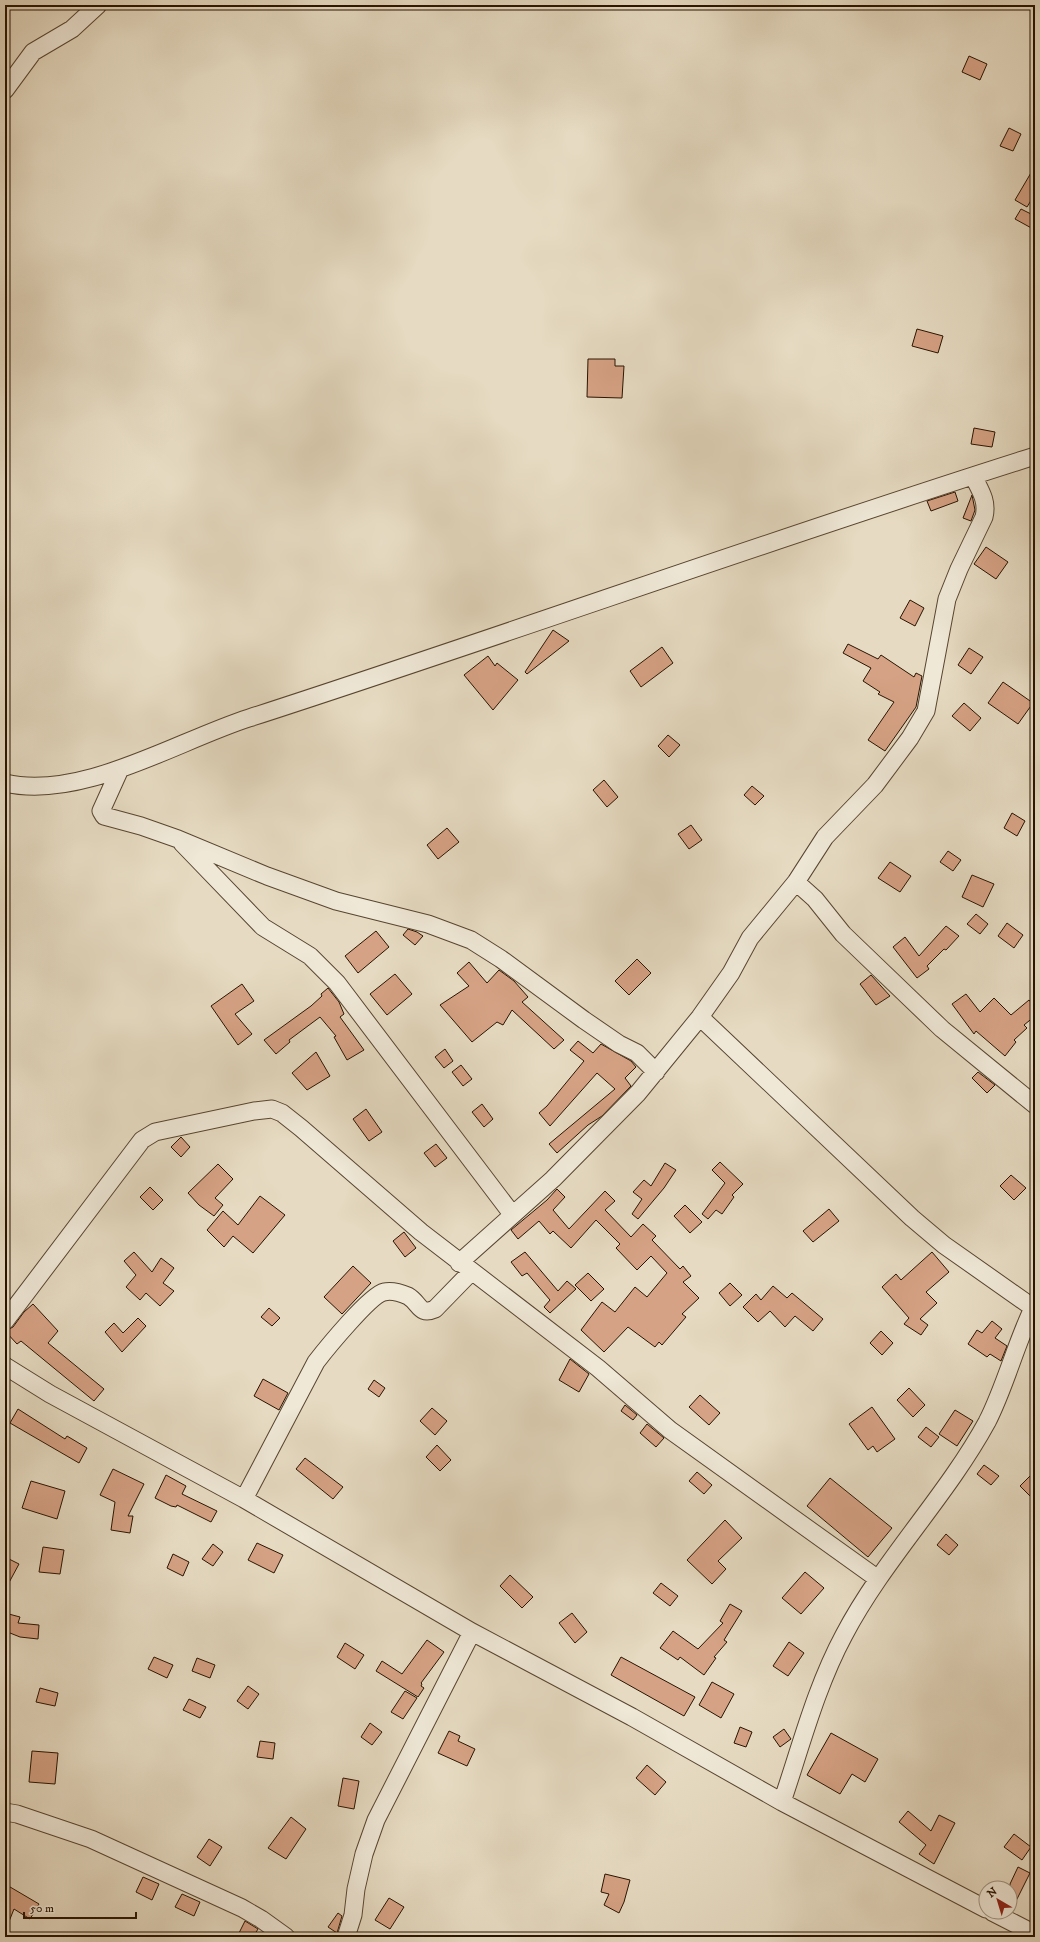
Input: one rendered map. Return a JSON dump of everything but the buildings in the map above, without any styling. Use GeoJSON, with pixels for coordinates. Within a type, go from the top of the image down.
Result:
{"type":"FeatureCollection","features":[{"type":"Feature","properties":{"kind":"street"},"geometry":{"type":"LineString","coordinates":[[5,90],[33,52],[72,30],[98,5]]}},
{"type":"Feature","properties":{"kind":"street"},"geometry":{"type":"LineString","coordinates":[[5,783],[27,787],[68,783],[120,768],[224,726],[1035,456]]}},
{"type":"Feature","properties":{"kind":"street"},"geometry":{"type":"LineString","coordinates":[[244,1499],[316,1362],[325,1350],[372,1301],[385,1291],[398,1292],[409,1297],[424,1311],[428,1312],[435,1309],[465,1268],[512,1214],[553,1179],[638,1094],[700,1017],[731,973],[750,938],[796,882],[825,837],[875,785],[910,738],[926,711],[947,600],[959,569],[987,508],[973,476]]}},
{"type":"Feature","properties":{"kind":"street"},"geometry":{"type":"LineString","coordinates":[[120,768],[101,811],[102,815],[178,839],[267,876],[336,901],[428,924],[471,940],[501,959],[619,1044],[637,1053],[656,1072]]}},
{"type":"Feature","properties":{"kind":"street"},"geometry":{"type":"LineString","coordinates":[[178,839],[263,927],[310,956],[337,983],[512,1214]]}},
{"type":"Feature","properties":{"kind":"street"},"geometry":{"type":"LineString","coordinates":[[796,882],[815,899],[842,934],[942,1029],[1035,1105]]}},
{"type":"Feature","properties":{"kind":"street"},"geometry":{"type":"LineString","coordinates":[[700,1017],[912,1218],[944,1245],[1034,1307],[988,1420],[956,1473],[878,1579],[844,1634],[824,1676],[782,1802]]}},
{"type":"Feature","properties":{"kind":"street"},"geometry":{"type":"LineString","coordinates":[[5,1321],[142,1140],[155,1132],[254,1111],[272,1109],[282,1113],[465,1268],[598,1368],[670,1430],[878,1579]]}},
{"type":"Feature","properties":{"kind":"street"},"geometry":{"type":"LineString","coordinates":[[5,1366],[50,1394],[244,1499],[472,1632],[632,1717],[782,1802],[978,1905]]}},
{"type":"Feature","properties":{"kind":"street"},"geometry":{"type":"LineString","coordinates":[[346,1937],[353,1915],[356,1889],[364,1854],[376,1820],[472,1632]]}},
{"type":"Feature","properties":{"kind":"street"},"geometry":{"type":"LineString","coordinates":[[5,1812],[17,1814],[91,1838],[242,1908],[261,1919],[286,1937]]}},
{"type":"Feature","properties":{"kind":"street"},"geometry":{"type":"LineString","coordinates":[[1008,1920],[1035,1934]]}}]}
